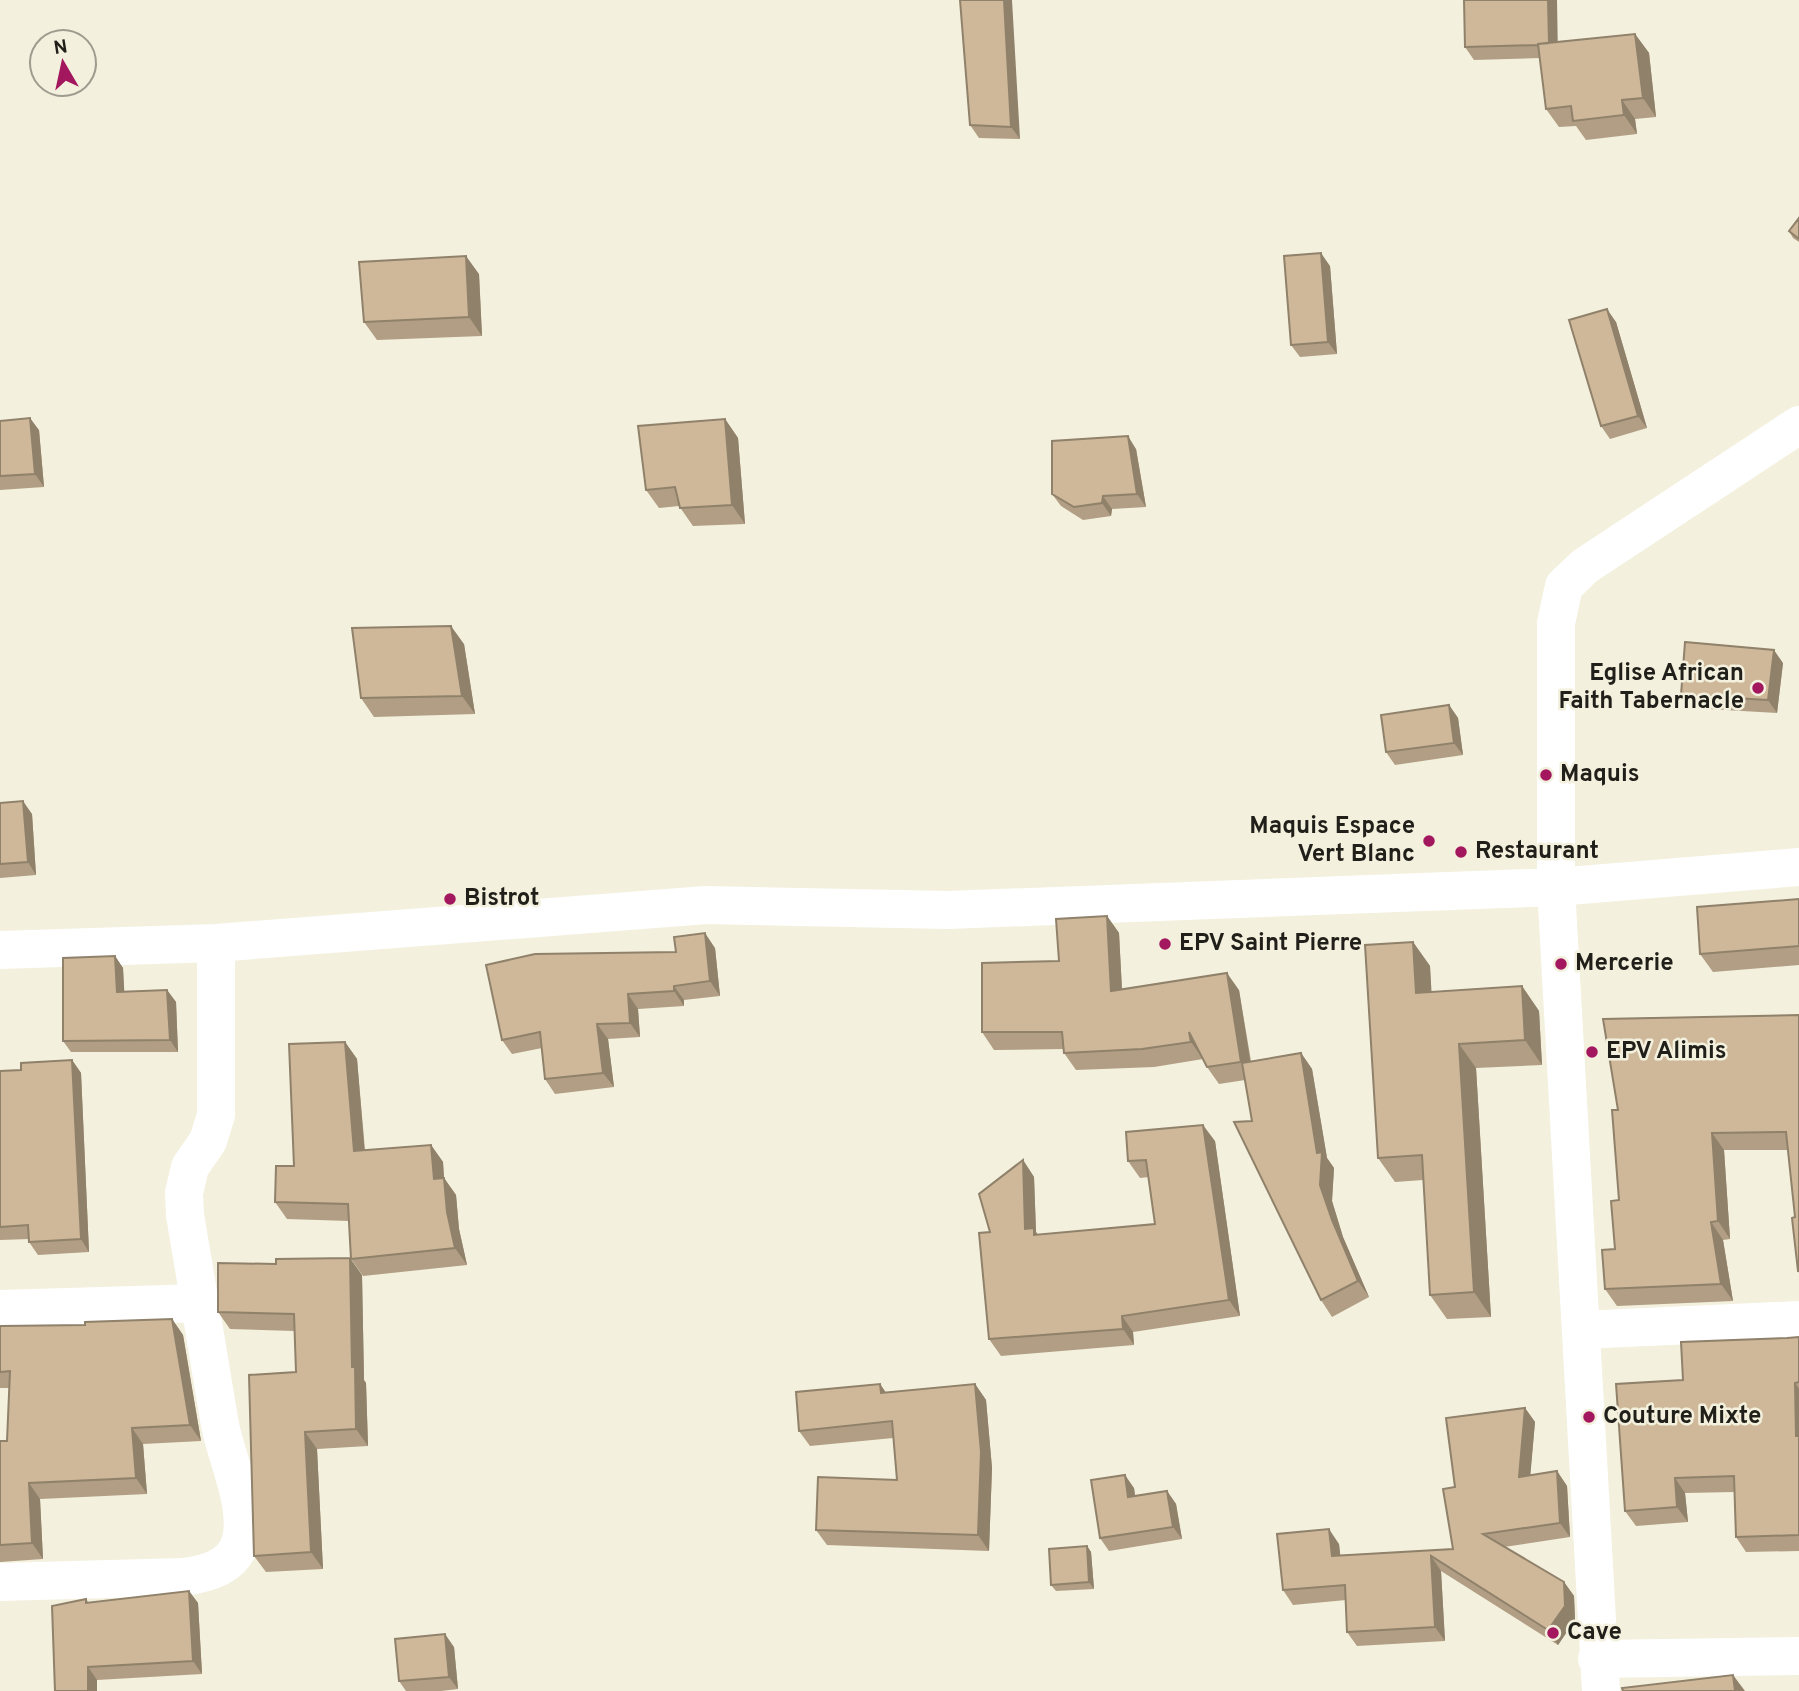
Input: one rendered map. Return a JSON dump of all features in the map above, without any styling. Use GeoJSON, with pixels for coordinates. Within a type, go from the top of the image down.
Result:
{"type":"FeatureCollection","features":[{"type":"Feature","properties":{"kind":"street"},"geometry":{"type":"LineString","coordinates":[[1799,425],[1585,566],[1564,586],[1556,623],[1556,887],[1599,1675],[1799,1656]]}},
{"type":"Feature","properties":{"kind":"street"},"geometry":{"type":"LineString","coordinates":[[0,950],[216,943],[706,905],[948,910],[1556,887],[1799,867]]}},
{"type":"Feature","properties":{"kind":"street"},"geometry":{"type":"LineString","coordinates":[[0,1582],[208,1574],[231,1560],[241,1541],[242,1514],[221,1428],[185,1215],[184,1193],[190,1167],[208,1141],[216,1115],[216,943]]}},
{"type":"Feature","properties":{"kind":"street"},"geometry":{"type":"LineString","coordinates":[[0,1310],[200,1303]]}},
{"type":"Feature","properties":{"kind":"street"},"geometry":{"type":"LineString","coordinates":[[1581,1330],[1799,1320]]}},
{"type":"Feature","properties":{"kind":"building"},"geometry":{"type":"Polygon","coordinates":[[[960,0],[1004,0],[1011,127],[970,125],[960,0]]]}},
{"type":"Feature","properties":{"kind":"building"},"geometry":{"type":"Polygon","coordinates":[[[1464,0],[1548,0],[1549,43],[1465,47],[1464,0]]]}},
{"type":"Feature","properties":{"kind":"building"},"geometry":{"type":"Polygon","coordinates":[[[1635,34],[1643,98],[1622,100],[1624,115],[1573,121],[1571,106],[1546,109],[1538,44],[1635,34]]]}},
{"type":"Feature","properties":{"kind":"building"},"geometry":{"type":"Polygon","coordinates":[[[1799,218],[1799,239],[1789,231],[1799,218]]]}},
{"type":"Feature","properties":{"kind":"building"},"geometry":{"type":"Polygon","coordinates":[[[1321,253],[1328,342],[1291,345],[1284,256],[1321,253]]]}},
{"type":"Feature","properties":{"kind":"building"},"geometry":{"type":"Polygon","coordinates":[[[466,256],[469,317],[364,322],[359,262],[466,256]]]}},
{"type":"Feature","properties":{"kind":"building"},"geometry":{"type":"Polygon","coordinates":[[[1607,309],[1638,416],[1601,426],[1569,320],[1607,309]]]}},
{"type":"Feature","properties":{"kind":"building"},"geometry":{"type":"Polygon","coordinates":[[[30,418],[35,474],[0,476],[0,421],[30,418]]]}},
{"type":"Feature","properties":{"kind":"building"},"geometry":{"type":"Polygon","coordinates":[[[725,419],[732,505],[680,508],[675,487],[646,490],[638,426],[725,419]]]}},
{"type":"Feature","properties":{"kind":"building"},"geometry":{"type":"Polygon","coordinates":[[[1128,436],[1137,494],[1103,496],[1102,503],[1074,507],[1052,494],[1052,441],[1128,436]]]}},
{"type":"Feature","properties":{"kind":"building"},"geometry":{"type":"Polygon","coordinates":[[[451,626],[462,696],[361,698],[352,628],[451,626]]]}},
{"type":"Feature","properties":{"kind":"building"},"geometry":{"type":"Polygon","coordinates":[[[1685,642],[1774,650],[1768,700],[1681,695],[1685,642]]]}},
{"type":"Feature","properties":{"kind":"building"},"geometry":{"type":"Polygon","coordinates":[[[1449,705],[1454,743],[1386,752],[1381,715],[1449,705]]]}},
{"type":"Feature","properties":{"kind":"building"},"geometry":{"type":"Polygon","coordinates":[[[23,801],[28,862],[0,864],[0,803],[23,801]]]}},
{"type":"Feature","properties":{"kind":"building"},"geometry":{"type":"Polygon","coordinates":[[[1799,899],[1799,946],[1700,954],[1697,907],[1799,899]]]}},
{"type":"Feature","properties":{"kind":"building"},"geometry":{"type":"Polygon","coordinates":[[[1107,916],[1111,991],[1227,973],[1241,1062],[1207,1067],[1189,1032],[1191,1042],[1142,1049],[1064,1053],[1062,1032],[982,1032],[982,963],[1059,961],[1056,919],[1107,916]]]}},
{"type":"Feature","properties":{"kind":"building"},"geometry":{"type":"Polygon","coordinates":[[[705,933],[710,981],[674,986],[674,991],[628,994],[630,1023],[597,1024],[603,1073],[545,1079],[540,1032],[502,1040],[486,965],[535,954],[676,952],[674,937],[705,933]]]}},
{"type":"Feature","properties":{"kind":"building"},"geometry":{"type":"Polygon","coordinates":[[[1413,942],[1416,993],[1522,986],[1525,1040],[1459,1044],[1474,1292],[1430,1295],[1422,1155],[1378,1158],[1365,945],[1413,942]]]}},
{"type":"Feature","properties":{"kind":"building"},"geometry":{"type":"Polygon","coordinates":[[[115,956],[117,992],[167,990],[170,1040],[63,1041],[63,958],[115,956]]]}},
{"type":"Feature","properties":{"kind":"building"},"geometry":{"type":"Polygon","coordinates":[[[1799,1015],[1799,1271],[1786,1132],[1712,1133],[1718,1221],[1711,1222],[1721,1284],[1605,1289],[1602,1250],[1615,1249],[1611,1201],[1619,1200],[1612,1110],[1618,1110],[1603,1019],[1799,1015]]]}},
{"type":"Feature","properties":{"kind":"building"},"geometry":{"type":"Polygon","coordinates":[[[345,1042],[354,1151],[431,1145],[434,1179],[444,1178],[447,1212],[455,1248],[351,1259],[348,1204],[275,1202],[276,1166],[294,1166],[289,1044],[345,1042]]]}},
{"type":"Feature","properties":{"kind":"building"},"geometry":{"type":"Polygon","coordinates":[[[1301,1053],[1317,1153],[1322,1152],[1320,1185],[1358,1281],[1321,1300],[1234,1122],[1252,1121],[1242,1063],[1301,1053]]]}},
{"type":"Feature","properties":{"kind":"building"},"geometry":{"type":"Polygon","coordinates":[[[72,1060],[81,1239],[29,1242],[28,1225],[0,1227],[0,1071],[21,1070],[21,1063],[72,1060]]]}},
{"type":"Feature","properties":{"kind":"building"},"geometry":{"type":"Polygon","coordinates":[[[1203,1125],[1229,1300],[1122,1316],[1123,1329],[989,1339],[979,1233],[990,1232],[979,1194],[1023,1160],[1025,1229],[1034,1228],[1034,1235],[1155,1224],[1146,1160],[1128,1161],[1126,1132],[1203,1125]]]}},
{"type":"Feature","properties":{"kind":"building"},"geometry":{"type":"Polygon","coordinates":[[[350,1258],[356,1429],[305,1432],[311,1552],[254,1556],[249,1375],[296,1372],[294,1314],[218,1312],[218,1263],[276,1264],[276,1259],[350,1258]]]}},
{"type":"Feature","properties":{"kind":"building"},"geometry":{"type":"Polygon","coordinates":[[[172,1319],[190,1425],[132,1428],[136,1478],[29,1483],[32,1543],[0,1545],[0,1441],[7,1441],[10,1371],[0,1372],[0,1326],[85,1325],[85,1322],[172,1319]]]}},
{"type":"Feature","properties":{"kind":"building"},"geometry":{"type":"Polygon","coordinates":[[[1799,1337],[1799,1382],[1795,1383],[1796,1436],[1799,1436],[1799,1535],[1736,1537],[1734,1476],[1675,1478],[1677,1507],[1625,1511],[1616,1384],[1683,1380],[1681,1342],[1799,1337]]]}},
{"type":"Feature","properties":{"kind":"building"},"geometry":{"type":"Polygon","coordinates":[[[880,1384],[881,1393],[975,1384],[981,1452],[978,1535],[816,1530],[818,1477],[897,1480],[892,1421],[799,1431],[796,1392],[880,1384]]]}},
{"type":"Feature","properties":{"kind":"building"},"geometry":{"type":"Polygon","coordinates":[[[1525,1408],[1519,1477],[1557,1471],[1560,1523],[1483,1534],[1564,1582],[1565,1606],[1548,1630],[1431,1556],[1435,1627],[1347,1632],[1345,1585],[1283,1590],[1277,1534],[1329,1529],[1332,1556],[1453,1549],[1443,1489],[1455,1487],[1446,1418],[1525,1408]]]}},
{"type":"Feature","properties":{"kind":"building"},"geometry":{"type":"Polygon","coordinates":[[[1125,1475],[1128,1497],[1167,1491],[1173,1527],[1100,1538],[1091,1480],[1125,1475]]]}},
{"type":"Feature","properties":{"kind":"building"},"geometry":{"type":"Polygon","coordinates":[[[1087,1546],[1089,1582],[1051,1585],[1049,1549],[1087,1546]]]}},
{"type":"Feature","properties":{"kind":"building"},"geometry":{"type":"Polygon","coordinates":[[[189,1591],[193,1661],[88,1667],[88,1691],[55,1691],[52,1606],[86,1599],[86,1603],[189,1591]]]}},
{"type":"Feature","properties":{"kind":"building"},"geometry":{"type":"Polygon","coordinates":[[[445,1634],[449,1677],[399,1681],[395,1639],[445,1634]]]}},
{"type":"Feature","properties":{"kind":"building"},"geometry":{"type":"Polygon","coordinates":[[[1733,1675],[1735,1691],[1623,1691],[1622,1688],[1733,1675]]]}},
{"type":"Feature","properties":{"kind":"place","name":"Eglise African Faith Tabernacle"},"geometry":{"type":"Point","coordinates":[1758,688]}},
{"type":"Feature","properties":{"kind":"place","name":"Maquis"},"geometry":{"type":"Point","coordinates":[1546,775]}},
{"type":"Feature","properties":{"kind":"place","name":"Maquis Espace Vert Blanc"},"geometry":{"type":"Point","coordinates":[1429,841]}},
{"type":"Feature","properties":{"kind":"place","name":"Restaurant"},"geometry":{"type":"Point","coordinates":[1461,852]}},
{"type":"Feature","properties":{"kind":"place","name":"Bistrot"},"geometry":{"type":"Point","coordinates":[450,899]}},
{"type":"Feature","properties":{"kind":"place","name":"EPV Saint Pierre"},"geometry":{"type":"Point","coordinates":[1165,944]}},
{"type":"Feature","properties":{"kind":"place","name":"Mercerie"},"geometry":{"type":"Point","coordinates":[1561,964]}},
{"type":"Feature","properties":{"kind":"place","name":"EPV Alimis"},"geometry":{"type":"Point","coordinates":[1592,1052]}},
{"type":"Feature","properties":{"kind":"place","name":"Couture Mixte"},"geometry":{"type":"Point","coordinates":[1589,1417]}},
{"type":"Feature","properties":{"kind":"place","name":"Cave"},"geometry":{"type":"Point","coordinates":[1553,1633]}}]}
